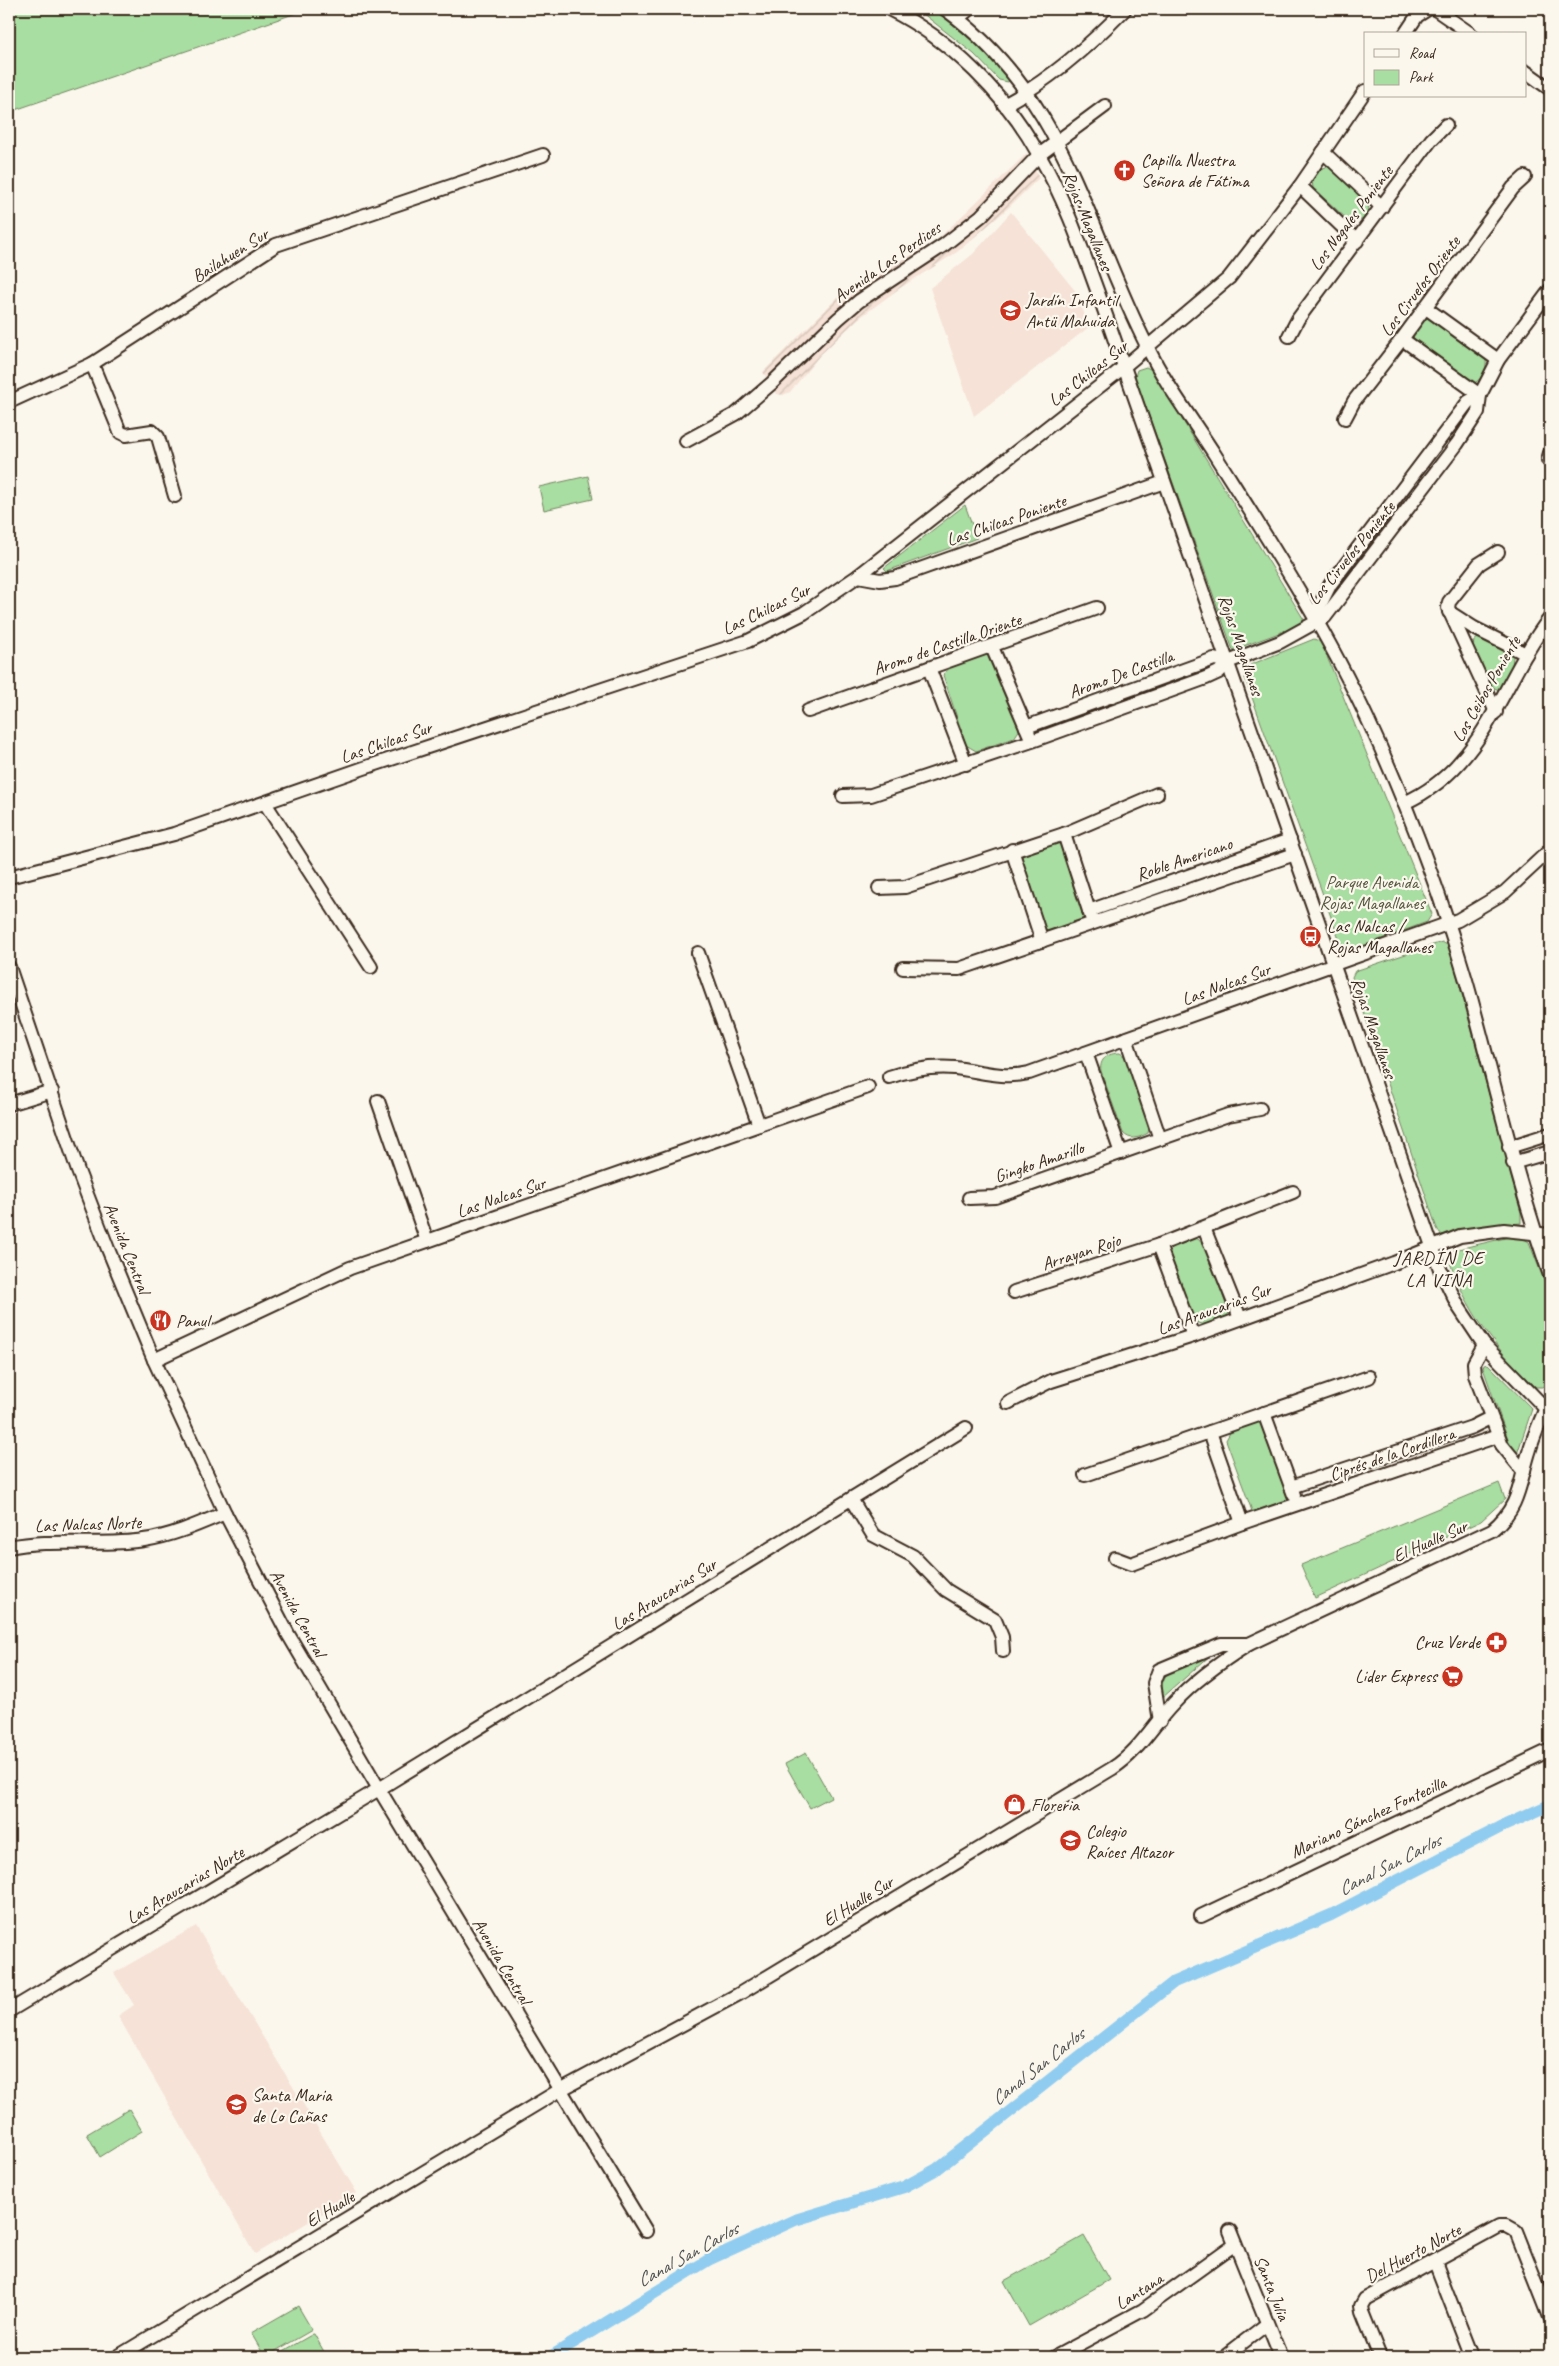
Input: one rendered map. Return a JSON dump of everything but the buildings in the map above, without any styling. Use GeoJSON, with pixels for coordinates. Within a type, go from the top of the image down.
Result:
{"type":"FeatureCollection","features":[{"type":"Feature","properties":{"kind":"street","name":"Rojas Magallanes"},"geometry":{"type":"LineString","coordinates":[[889,9],[917,24],[953,51],[977,74],[1004,106],[1039,154],[1075,231],[1124,367],[1432,1247],[1458,1306],[1484,1345],[1549,1407]]}},
{"type":"Feature","properties":{"kind":"street","name":"Rojas Magallanes"},"geometry":{"type":"LineString","coordinates":[[945,9],[958,18],[995,52],[1028,92],[1058,140],[1147,348],[1317,621],[1368,721],[1404,804],[1448,924],[1477,1022],[1513,1163],[1550,1275]]}},
{"type":"Feature","properties":{"kind":"street"},"geometry":{"type":"LineString","coordinates":[[958,18],[969,9]]}},
{"type":"Feature","properties":{"kind":"street"},"geometry":{"type":"LineString","coordinates":[[1004,106],[1028,92],[1077,56],[1124,9]]}},
{"type":"Feature","properties":{"kind":"street"},"geometry":{"type":"LineString","coordinates":[[1406,32],[1417,16],[1428,9]]}},
{"type":"Feature","properties":{"kind":"street"},"geometry":{"type":"LineString","coordinates":[[1435,9],[1468,32]]}},
{"type":"Feature","properties":{"kind":"street"},"geometry":{"type":"LineString","coordinates":[[1526,73],[1550,89]]}},
{"type":"Feature","properties":{"kind":"street","name":"Las Chilcas Sur"},"geometry":{"type":"LineString","coordinates":[[9,877],[174,834],[748,641],[804,612],[858,576],[1124,367],[1229,278],[1300,186],[1364,92]]}},
{"type":"Feature","properties":{"kind":"street","name":"Avenida Las Perdices"},"geometry":{"type":"LineString","coordinates":[[686,441],[736,414],[772,383],[859,301],[944,245],[981,216],[1039,154],[1105,106]]}},
{"type":"Feature","properties":{"kind":"street","name":"Los Nogales Poniente"},"geometry":{"type":"LineString","coordinates":[[1289,336],[1298,319],[1431,140],[1446,125]]}},
{"type":"Feature","properties":{"kind":"street"},"geometry":{"type":"LineString","coordinates":[[1322,152],[1382,207]]}},
{"type":"Feature","properties":{"kind":"street","name":"Bailahuen Sur"},"geometry":{"type":"LineString","coordinates":[[9,402],[92,364],[276,245],[543,155]]}},
{"type":"Feature","properties":{"kind":"street","name":"Los Ciruelos Oriente"},"geometry":{"type":"LineString","coordinates":[[1345,418],[1354,401],[1426,308],[1513,188],[1525,177]]}},
{"type":"Feature","properties":{"kind":"street"},"geometry":{"type":"LineString","coordinates":[[1300,186],[1357,241]]}},
{"type":"Feature","properties":{"kind":"street","name":"Los Ciruelos Poniente"},"geometry":{"type":"LineString","coordinates":[[1317,621],[1325,617],[1340,599],[1457,444],[1478,412],[1480,395],[1498,360],[1550,290]]}},
{"type":"Feature","properties":{"kind":"street"},"geometry":{"type":"LineString","coordinates":[[1426,308],[1498,360]]}},
{"type":"Feature","properties":{"kind":"street"},"geometry":{"type":"LineString","coordinates":[[1402,340],[1480,395]]}},
{"type":"Feature","properties":{"kind":"street"},"geometry":{"type":"LineString","coordinates":[[92,364],[120,432],[126,435],[152,431],[158,437],[175,496]]}},
{"type":"Feature","properties":{"kind":"street","name":"Las Chilcas Poniente"},"geometry":{"type":"LineString","coordinates":[[858,576],[873,580],[895,578],[1164,482]]}},
{"type":"Feature","properties":{"kind":"street"},"geometry":{"type":"LineString","coordinates":[[1496,712],[1449,612],[1448,605],[1450,599],[1479,564],[1498,552]]}},
{"type":"Feature","properties":{"kind":"street","name":"Aromo de Castilla Oriente"},"geometry":{"type":"LineString","coordinates":[[808,711],[1097,608]]}},
{"type":"Feature","properties":{"kind":"street"},"geometry":{"type":"LineString","coordinates":[[1449,612],[1474,628],[1526,654]]}},
{"type":"Feature","properties":{"kind":"street","name":"Los Ceibos Poniente"},"geometry":{"type":"LineString","coordinates":[[1404,804],[1425,792],[1448,775],[1469,754],[1496,712],[1526,654],[1550,618]]}},
{"type":"Feature","properties":{"kind":"street","name":"Aromo De Castilla"},"geometry":{"type":"LineString","coordinates":[[843,796],[871,795],[966,764],[1219,672],[1228,662],[1280,642],[1317,621]]}},
{"type":"Feature","properties":{"kind":"street"},"geometry":{"type":"LineString","coordinates":[[992,647],[1032,741]]}},
{"type":"Feature","properties":{"kind":"street","name":"Aromo De Castilla"},"geometry":{"type":"LineString","coordinates":[[1026,727],[1214,659],[1228,662]]}},
{"type":"Feature","properties":{"kind":"street"},"geometry":{"type":"LineString","coordinates":[[929,668],[966,764]]}},
{"type":"Feature","properties":{"kind":"street"},"geometry":{"type":"LineString","coordinates":[[879,888],[905,887],[1064,834],[1157,794]]}},
{"type":"Feature","properties":{"kind":"street"},"geometry":{"type":"LineString","coordinates":[[265,803],[371,967]]}},
{"type":"Feature","properties":{"kind":"street"},"geometry":{"type":"LineString","coordinates":[[1064,834],[1094,924]]}},
{"type":"Feature","properties":{"kind":"street","name":"Roble Americano"},"geometry":{"type":"LineString","coordinates":[[1089,911],[1290,840]]}},
{"type":"Feature","properties":{"kind":"street"},"geometry":{"type":"LineString","coordinates":[[1012,850],[1042,941]]}},
{"type":"Feature","properties":{"kind":"street","name":"Las Nalcas Sur"},"geometry":{"type":"LineString","coordinates":[[889,1077],[912,1070],[940,1068],[1010,1076],[1029,1073],[1448,924],[1478,910],[1505,892],[1550,850]]}},
{"type":"Feature","properties":{"kind":"street","name":"Roble Americano"},"geometry":{"type":"LineString","coordinates":[[903,968],[959,969],[1295,854]]}},
{"type":"Feature","properties":{"kind":"street"},"geometry":{"type":"LineString","coordinates":[[698,953],[759,1125]]}},
{"type":"Feature","properties":{"kind":"street","name":"Avenida Central"},"geometry":{"type":"LineString","coordinates":[[9,967],[105,1241],[154,1360],[225,1513],[288,1634],[379,1789],[646,2231]]}},
{"type":"Feature","properties":{"kind":"street"},"geometry":{"type":"LineString","coordinates":[[9,1008],[22,1005]]}},
{"type":"Feature","properties":{"kind":"street"},"geometry":{"type":"LineString","coordinates":[[1126,1038],[1160,1139]]}},
{"type":"Feature","properties":{"kind":"street"},"geometry":{"type":"LineString","coordinates":[[1086,1053],[1120,1153]]}},
{"type":"Feature","properties":{"kind":"street","name":"Las Nalcas Sur"},"geometry":{"type":"LineString","coordinates":[[154,1360],[350,1268],[868,1087]]}},
{"type":"Feature","properties":{"kind":"street"},"geometry":{"type":"LineString","coordinates":[[9,1104],[52,1091]]}},
{"type":"Feature","properties":{"kind":"street"},"geometry":{"type":"LineString","coordinates":[[378,1101],[427,1241]]}},
{"type":"Feature","properties":{"kind":"street","name":"Gingko Amarillo"},"geometry":{"type":"LineString","coordinates":[[969,1198],[994,1197],[1228,1115],[1260,1109]]}},
{"type":"Feature","properties":{"kind":"street"},"geometry":{"type":"LineString","coordinates":[[1509,1146],[1550,1134]]}},
{"type":"Feature","properties":{"kind":"street"},"geometry":{"type":"LineString","coordinates":[[1513,1163],[1550,1152]]}},
{"type":"Feature","properties":{"kind":"street","name":"Arrayan Rojo"},"geometry":{"type":"LineString","coordinates":[[1014,1292],[1159,1245],[1293,1192]]}},
{"type":"Feature","properties":{"kind":"street"},"geometry":{"type":"LineString","coordinates":[[1204,1228],[1240,1318]]}},
{"type":"Feature","properties":{"kind":"street"},"geometry":{"type":"LineString","coordinates":[[1432,1247],[1474,1233],[1504,1230],[1550,1235]]}},
{"type":"Feature","properties":{"kind":"street"},"geometry":{"type":"LineString","coordinates":[[1159,1245],[1193,1336]]}},
{"type":"Feature","properties":{"kind":"street","name":"Las Araucarias Sur"},"geometry":{"type":"LineString","coordinates":[[1008,1403],[1051,1381],[1193,1336],[1394,1263],[1432,1247]]}},
{"type":"Feature","properties":{"kind":"street"},"geometry":{"type":"LineString","coordinates":[[1484,1345],[1474,1367],[1490,1418],[1507,1453],[1524,1472]]}},
{"type":"Feature","properties":{"kind":"street"},"geometry":{"type":"LineString","coordinates":[[1085,1475],[1370,1376]]}},
{"type":"Feature","properties":{"kind":"street","name":"El Hualle Sur"},"geometry":{"type":"LineString","coordinates":[[560,2090],[747,1989],[1113,1768],[1134,1753],[1172,1705],[1200,1678],[1249,1644],[1482,1537],[1501,1523],[1519,1495],[1533,1439],[1549,1407]]}},
{"type":"Feature","properties":{"kind":"street"},"geometry":{"type":"LineString","coordinates":[[1264,1413],[1297,1504]]}},
{"type":"Feature","properties":{"kind":"street","name":"Ciprés de la Cordillera"},"geometry":{"type":"LineString","coordinates":[[1291,1486],[1472,1427],[1490,1418]]}},
{"type":"Feature","properties":{"kind":"street","name":"Las Araucarias Sur"},"geometry":{"type":"LineString","coordinates":[[379,1789],[966,1428]]}},
{"type":"Feature","properties":{"kind":"street"},"geometry":{"type":"LineString","coordinates":[[1210,1432],[1242,1523]]}},
{"type":"Feature","properties":{"kind":"street","name":"Ciprés de la Cordillera"},"geometry":{"type":"LineString","coordinates":[[1115,1558],[1131,1564],[1242,1523],[1498,1436]]}},
{"type":"Feature","properties":{"kind":"street"},"geometry":{"type":"LineString","coordinates":[[851,1499],[873,1535],[913,1556],[946,1590],[995,1620],[1002,1638],[1003,1651]]}},
{"type":"Feature","properties":{"kind":"street","name":"Las Nalcas Norte"},"geometry":{"type":"LineString","coordinates":[[9,1547],[50,1541],[96,1543],[145,1540],[190,1528],[225,1513]]}},
{"type":"Feature","properties":{"kind":"street","name":"El Hualle Sur"},"geometry":{"type":"LineString","coordinates":[[1160,1721],[1154,1683],[1159,1670],[1221,1644],[1249,1644]]}},
{"type":"Feature","properties":{"kind":"street","name":"Mariano Sánchez Fontecilla"},"geometry":{"type":"LineString","coordinates":[[1201,1916],[1550,1750]]}},
{"type":"Feature","properties":{"kind":"street","name":"Las Araucarias Norte"},"geometry":{"type":"LineString","coordinates":[[9,2011],[379,1789]]}},
{"type":"Feature","properties":{"kind":"street","name":"El Hualle"},"geometry":{"type":"LineString","coordinates":[[117,2357],[560,2090]]}},
{"type":"Feature","properties":{"kind":"street","name":"Del Huerto Norte"},"geometry":{"type":"LineString","coordinates":[[1380,2357],[1362,2312],[1362,2303],[1368,2297],[1496,2228],[1507,2226],[1513,2228],[1518,2235],[1550,2317]]}},
{"type":"Feature","properties":{"kind":"street","name":"Santa Julia"},"geometry":{"type":"LineString","coordinates":[[1230,2231],[1281,2357]]}},
{"type":"Feature","properties":{"kind":"street","name":"Lantana"},"geometry":{"type":"LineString","coordinates":[[1056,2357],[1143,2310],[1235,2244]]}},
{"type":"Feature","properties":{"kind":"street"},"geometry":{"type":"LineString","coordinates":[[1435,2262],[1472,2357]]}},
{"type":"Feature","properties":{"kind":"street"},"geometry":{"type":"LineString","coordinates":[[1224,2357],[1267,2324]]}},
{"type":"Feature","properties":{"kind":"shaded area"},"geometry":{"type":"Polygon","coordinates":[[[1027,153],[1039,178],[1006,210],[957,252],[900,288],[858,319],[820,355],[790,392],[783,395],[777,394],[763,372],[841,294],[935,242],[1027,153]]]}},
{"type":"Feature","properties":{"kind":"shaded area","name":"Jardín Infantil Antü Mahuida"},"geometry":{"type":"Polygon","coordinates":[[[1011,212],[1077,293],[1089,327],[974,416],[930,288],[973,254],[1011,212]]]}},
{"type":"Feature","properties":{"kind":"shaded area","name":"Santa Maria de Lo Cañas"},"geometry":{"type":"Polygon","coordinates":[[[196,1926],[357,2193],[255,2254],[118,2016],[134,2005],[114,1973],[196,1926]]]}},
{"type":"Feature","properties":{"kind":"green space"},"geometry":{"type":"Polygon","coordinates":[[[9,9],[308,9],[9,112],[9,9]]]}},
{"type":"Feature","properties":{"kind":"green space"},"geometry":{"type":"Polygon","coordinates":[[[917,9],[935,9],[991,57],[1009,80],[1008,82],[999,80],[974,54],[917,9]]]}},
{"type":"Feature","properties":{"kind":"green space"},"geometry":{"type":"Polygon","coordinates":[[[1329,166],[1367,200],[1369,210],[1362,220],[1348,220],[1313,188],[1312,180],[1317,170],[1329,166]]]}},
{"type":"Feature","properties":{"kind":"green space"},"geometry":{"type":"Polygon","coordinates":[[[1430,315],[1486,358],[1484,374],[1479,380],[1472,384],[1414,340],[1412,332],[1418,320],[1430,315]]]}},
{"type":"Feature","properties":{"kind":"green space"},"geometry":{"type":"Polygon","coordinates":[[[1146,367],[1152,370],[1306,623],[1233,650],[1135,377],[1137,370],[1146,367]]]}},
{"type":"Feature","properties":{"kind":"green space"},"geometry":{"type":"Polygon","coordinates":[[[588,476],[593,499],[544,510],[539,487],[588,476]]]}},
{"type":"Feature","properties":{"kind":"green space"},"geometry":{"type":"Polygon","coordinates":[[[965,505],[977,538],[887,571],[884,568],[965,505]]]}},
{"type":"Feature","properties":{"kind":"green space"},"geometry":{"type":"Polygon","coordinates":[[[1479,637],[1505,649],[1513,656],[1512,667],[1499,690],[1490,686],[1473,646],[1474,641],[1479,637]]]}},
{"type":"Feature","properties":{"kind":"green space","name":"Parque Avenida Rojas Magallanes"},"geometry":{"type":"Polygon","coordinates":[[[1314,639],[1321,642],[1432,914],[1427,922],[1349,951],[1343,949],[1340,942],[1245,678],[1250,665],[1314,639]]]}},
{"type":"Feature","properties":{"kind":"green space"},"geometry":{"type":"Polygon","coordinates":[[[989,654],[1020,729],[1014,738],[976,751],[966,745],[943,675],[950,667],[989,654]]]}},
{"type":"Feature","properties":{"kind":"green space"},"geometry":{"type":"Polygon","coordinates":[[[1058,842],[1061,843],[1086,916],[1085,920],[1050,932],[1043,927],[1020,857],[1021,854],[1058,842]]]}},
{"type":"Feature","properties":{"kind":"green space","name":"Parque Avenida Rojas Magallanes"},"geometry":{"type":"Polygon","coordinates":[[[1442,942],[1449,946],[1521,1213],[1521,1223],[1477,1227],[1445,1235],[1440,1234],[1436,1226],[1352,977],[1355,971],[1442,942]]]}},
{"type":"Feature","properties":{"kind":"green space"},"geometry":{"type":"Polygon","coordinates":[[[1120,1053],[1128,1059],[1150,1123],[1148,1133],[1138,1137],[1132,1138],[1123,1133],[1101,1071],[1101,1063],[1105,1058],[1112,1054],[1120,1053]]]}},
{"type":"Feature","properties":{"kind":"green space"},"geometry":{"type":"Polygon","coordinates":[[[1518,1235],[1529,1242],[1550,1296],[1550,1381],[1542,1387],[1536,1387],[1521,1373],[1483,1328],[1463,1294],[1448,1257],[1454,1250],[1518,1235]]]}},
{"type":"Feature","properties":{"kind":"green space"},"geometry":{"type":"Polygon","coordinates":[[[1192,1238],[1198,1239],[1206,1248],[1229,1313],[1225,1318],[1203,1325],[1193,1321],[1170,1257],[1171,1249],[1174,1246],[1192,1238]]]}},
{"type":"Feature","properties":{"kind":"green space"},"geometry":{"type":"Polygon","coordinates":[[[1488,1364],[1532,1409],[1517,1454],[1513,1453],[1483,1368],[1484,1365],[1488,1364]]]}},
{"type":"Feature","properties":{"kind":"green space"},"geometry":{"type":"Polygon","coordinates":[[[1256,1421],[1263,1421],[1296,1499],[1257,1513],[1252,1511],[1226,1440],[1231,1431],[1256,1421]]]}},
{"type":"Feature","properties":{"kind":"green space"},"geometry":{"type":"Polygon","coordinates":[[[1499,1483],[1505,1499],[1481,1521],[1315,1598],[1301,1565],[1499,1483]]]}},
{"type":"Feature","properties":{"kind":"green space"},"geometry":{"type":"Polygon","coordinates":[[[1212,1654],[1162,1698],[1164,1678],[1169,1672],[1184,1663],[1212,1654]]]}},
{"type":"Feature","properties":{"kind":"green space"},"geometry":{"type":"Polygon","coordinates":[[[806,1753],[831,1797],[810,1808],[785,1764],[806,1753]]]}},
{"type":"Feature","properties":{"kind":"green space"},"geometry":{"type":"Polygon","coordinates":[[[129,2109],[142,2131],[100,2157],[87,2134],[129,2109]]]}},
{"type":"Feature","properties":{"kind":"green space"},"geometry":{"type":"Polygon","coordinates":[[[1084,2236],[1109,2280],[1029,2326],[1004,2281],[1084,2236]]]}},
{"type":"Feature","properties":{"kind":"green space"},"geometry":{"type":"Polygon","coordinates":[[[298,2306],[312,2330],[265,2357],[251,2333],[298,2306]]]}},
{"type":"Feature","properties":{"kind":"green space"},"geometry":{"type":"Polygon","coordinates":[[[313,2334],[327,2357],[273,2357],[313,2334]]]}},
{"type":"Feature","properties":{"kind":"waterway","name":"Canal San Carlos"},"geometry":{"type":"LineString","coordinates":[[550,2357],[710,2259],[795,2220],[904,2187],[937,2169],[1174,1982],[1331,1915],[1501,1827],[1550,1805]]}},
{"type":"Feature","properties":{"kind":"place","name":"Capilla Nuestra Señora de Fátima"},"geometry":{"type":"Point","coordinates":[1125,170]}},
{"type":"Feature","properties":{"kind":"place","name":"Jardín Infantil Antü Mahuida"},"geometry":{"type":"Point","coordinates":[1010,310]}},
{"type":"Feature","properties":{"kind":"place","name":"Las Nalcas / Rojas Magallanes"},"geometry":{"type":"Point","coordinates":[1311,936]}},
{"type":"Feature","properties":{"kind":"place","name":"Panul"},"geometry":{"type":"Point","coordinates":[160,1321]}},
{"type":"Feature","properties":{"kind":"place","name":"Cruz Verde"},"geometry":{"type":"Point","coordinates":[1496,1642]}},
{"type":"Feature","properties":{"kind":"place","name":"Lider Express"},"geometry":{"type":"Point","coordinates":[1453,1676]}},
{"type":"Feature","properties":{"kind":"place","name":"Floreria"},"geometry":{"type":"Point","coordinates":[1015,1805]}},
{"type":"Feature","properties":{"kind":"place","name":"Colegio Raíces Altazor"},"geometry":{"type":"Point","coordinates":[1070,1841]}},
{"type":"Feature","properties":{"kind":"place","name":"Santa Maria de Lo Cañas"},"geometry":{"type":"Point","coordinates":[236,2105]}},
{"type":"Feature","properties":{"kind":"district","name":"JARDÍN DE LA VIÑA"},"geometry":{"type":"Point","coordinates":[1439,1268]}}]}
